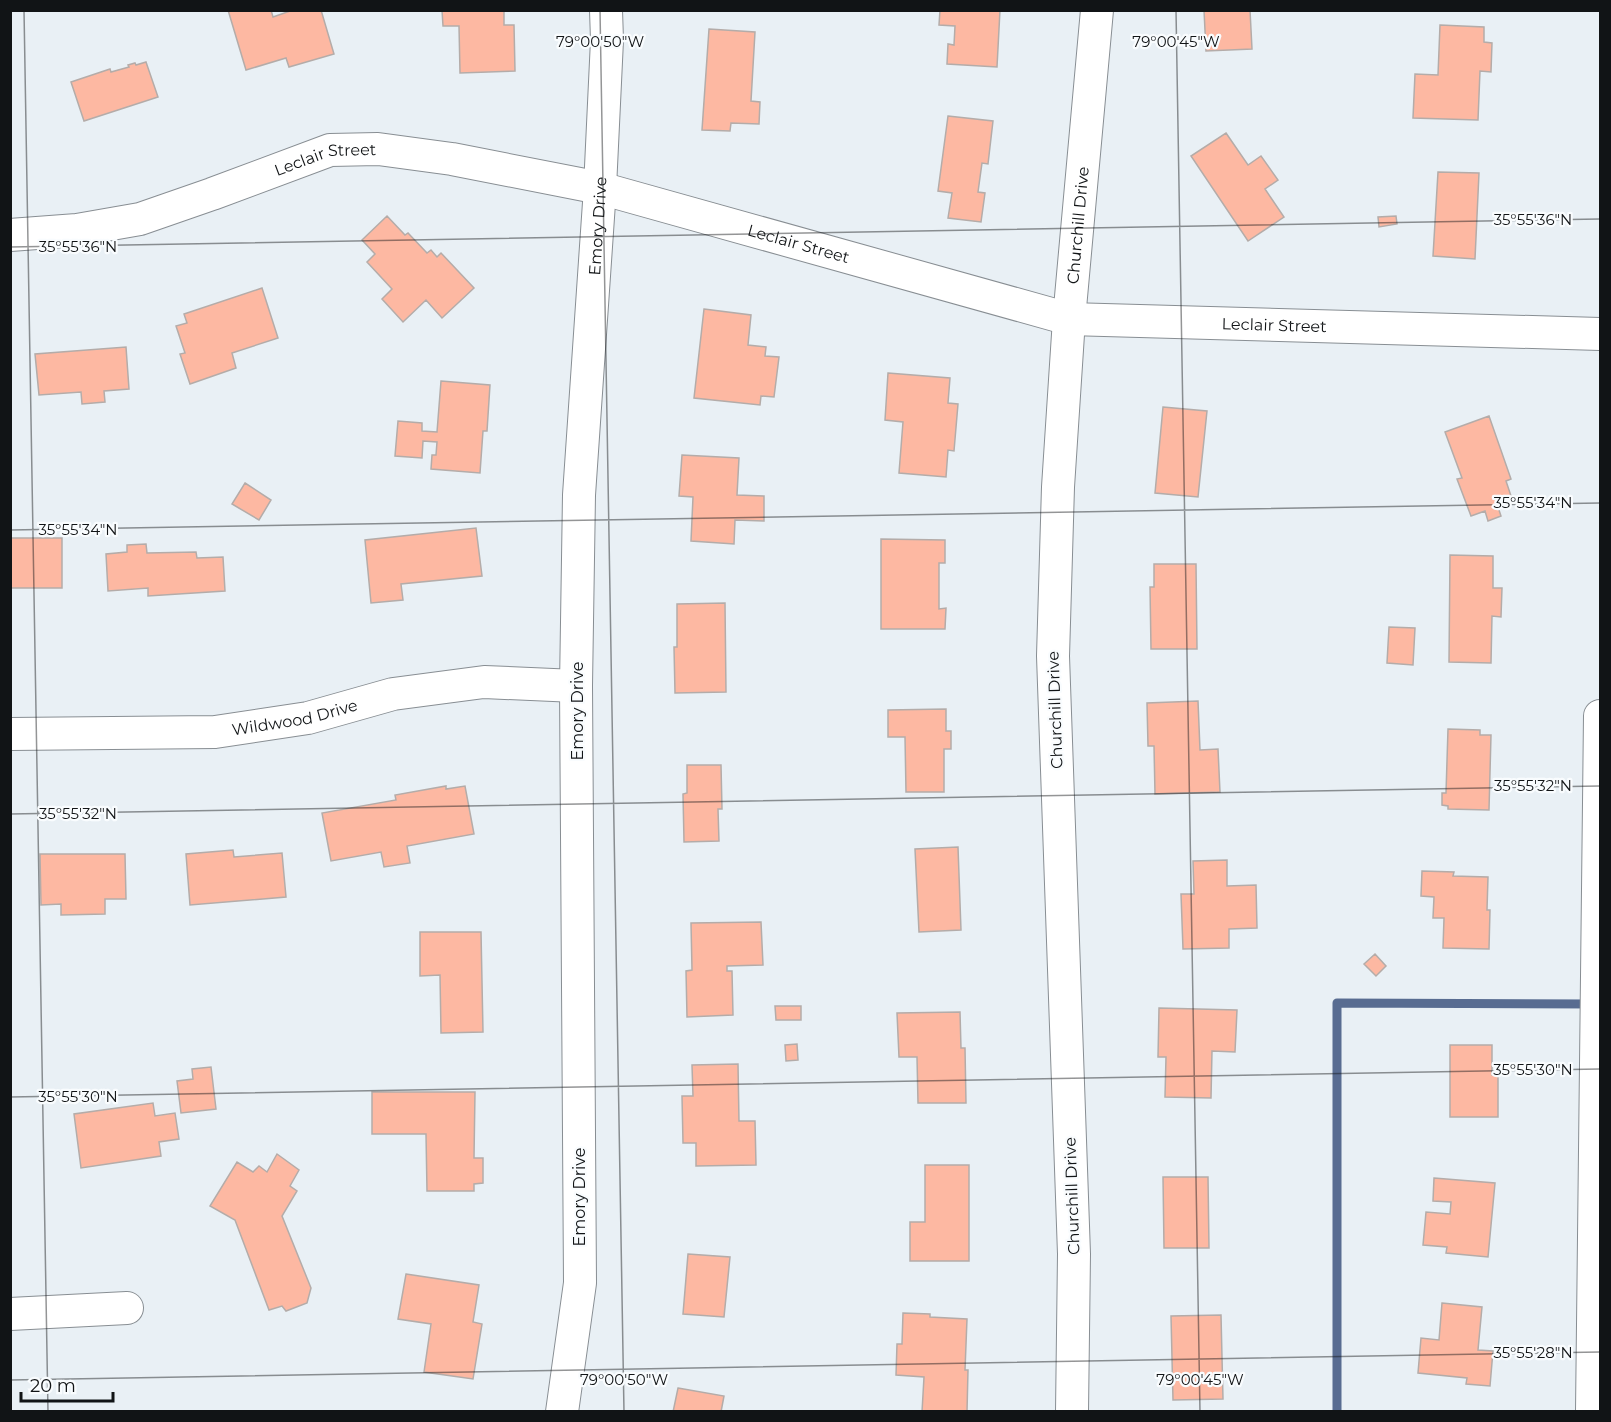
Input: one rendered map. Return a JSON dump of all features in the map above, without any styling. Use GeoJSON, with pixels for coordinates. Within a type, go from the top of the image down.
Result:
{"type":"FeatureCollection","features":[{"type":"Feature","properties":{"kind":"street","name":"Emory Drive"},"geometry":{"type":"LineString","coordinates":[[562,1412],[580,1283],[576,686],[579,495],[600,188],[607,40],[606,10]]}},
{"type":"Feature","properties":{"kind":"street","name":"Churchill Drive"},"geometry":{"type":"LineString","coordinates":[[1072,1412],[1073,1242],[1053,656],[1058,487],[1069,319],[1097,10]]}},
{"type":"Feature","properties":{"kind":"street","name":"Leclair Street"},"geometry":{"type":"LineString","coordinates":[[10,235],[77,231],[140,219],[212,195],[330,150],[378,149],[431,156],[600,188],[1069,319],[1600,334]]}},
{"type":"Feature","properties":{"kind":"street","name":"Wildwood Drive"},"geometry":{"type":"LineString","coordinates":[[10,734],[215,732],[308,718],[393,694],[484,682],[576,686]]}},
{"type":"Feature","properties":{"kind":"street"},"geometry":{"type":"LineString","coordinates":[[1592,1412],[1600,716]]}},
{"type":"Feature","properties":{"kind":"street"},"geometry":{"type":"LineString","coordinates":[[10,1314],[127,1308]]}},
{"type":"Feature","properties":{"kind":"building"},"geometry":{"type":"Polygon","coordinates":[[[228,10],[271,10],[273,17],[293,10],[321,10],[334,54],[289,67],[286,58],[246,70],[228,10]]]}},
{"type":"Feature","properties":{"kind":"building"},"geometry":{"type":"Polygon","coordinates":[[[442,10],[504,10],[504,25],[514,25],[515,71],[460,73],[459,26],[443,26],[442,10]]]}},
{"type":"Feature","properties":{"kind":"building"},"geometry":{"type":"Polygon","coordinates":[[[940,10],[1000,10],[997,67],[947,64],[948,44],[954,45],[955,26],[939,25],[940,10]]]}},
{"type":"Feature","properties":{"kind":"building"},"geometry":{"type":"Polygon","coordinates":[[[1204,10],[1250,10],[1252,49],[1206,51],[1204,10]]]}},
{"type":"Feature","properties":{"kind":"building"},"geometry":{"type":"Polygon","coordinates":[[[1440,25],[1484,27],[1484,42],[1492,43],[1491,72],[1480,71],[1478,120],[1413,118],[1415,74],[1438,75],[1440,25]]]}},
{"type":"Feature","properties":{"kind":"building"},"geometry":{"type":"Polygon","coordinates":[[[709,29],[755,32],[751,101],[760,102],[759,124],[731,123],[730,131],[702,130],[709,29]]]}},
{"type":"Feature","properties":{"kind":"building"},"geometry":{"type":"Polygon","coordinates":[[[146,62],[158,97],[84,121],[71,82],[110,69],[111,72],[135,63],[136,65],[146,62]]]}},
{"type":"Feature","properties":{"kind":"building"},"geometry":{"type":"Polygon","coordinates":[[[948,116],[993,121],[988,164],[982,163],[978,192],[985,193],[981,222],[948,218],[952,193],[938,191],[948,116]]]}},
{"type":"Feature","properties":{"kind":"building"},"geometry":{"type":"Polygon","coordinates":[[[1226,133],[1248,165],[1261,156],[1278,180],[1265,189],[1284,217],[1248,241],[1191,156],[1226,133]]]}},
{"type":"Feature","properties":{"kind":"building"},"geometry":{"type":"Polygon","coordinates":[[[1438,172],[1479,173],[1475,259],[1433,256],[1438,172]]]}},
{"type":"Feature","properties":{"kind":"building"},"geometry":{"type":"Polygon","coordinates":[[[387,216],[427,253],[431,250],[437,257],[441,253],[474,288],[442,318],[426,300],[403,322],[382,299],[392,289],[367,262],[375,254],[362,240],[387,216]]]}},
{"type":"Feature","properties":{"kind":"building"},"geometry":{"type":"Polygon","coordinates":[[[1396,216],[1397,224],[1379,227],[1378,217],[1396,216]]]}},
{"type":"Feature","properties":{"kind":"building"},"geometry":{"type":"Polygon","coordinates":[[[262,288],[278,338],[232,353],[236,368],[190,384],[180,354],[185,353],[176,326],[187,323],[184,314],[262,288]]]}},
{"type":"Feature","properties":{"kind":"building"},"geometry":{"type":"Polygon","coordinates":[[[704,309],[751,315],[748,345],[766,347],[765,356],[779,357],[774,397],[761,396],[760,405],[694,398],[704,309]]]}},
{"type":"Feature","properties":{"kind":"building"},"geometry":{"type":"Polygon","coordinates":[[[126,347],[129,389],[104,391],[105,402],[82,404],[81,392],[39,395],[35,354],[126,347]]]}},
{"type":"Feature","properties":{"kind":"building"},"geometry":{"type":"Polygon","coordinates":[[[888,373],[950,378],[948,403],[958,404],[954,451],[948,450],[946,477],[899,473],[903,422],[885,420],[888,373]]]}},
{"type":"Feature","properties":{"kind":"building"},"geometry":{"type":"Polygon","coordinates":[[[441,381],[490,385],[487,431],[483,431],[480,473],[431,469],[432,455],[436,455],[437,442],[423,441],[422,458],[395,456],[398,421],[422,423],[422,431],[437,432],[441,381]]]}},
{"type":"Feature","properties":{"kind":"building"},"geometry":{"type":"Polygon","coordinates":[[[1163,407],[1207,411],[1198,497],[1155,493],[1163,407]]]}},
{"type":"Feature","properties":{"kind":"building"},"geometry":{"type":"Polygon","coordinates":[[[1489,416],[1511,479],[1506,481],[1513,502],[1498,507],[1501,516],[1488,521],[1485,511],[1471,516],[1457,479],[1462,478],[1445,432],[1489,416]]]}},
{"type":"Feature","properties":{"kind":"building"},"geometry":{"type":"Polygon","coordinates":[[[682,455],[739,458],[737,495],[764,496],[764,521],[735,520],[734,544],[691,541],[693,497],[679,496],[682,455]]]}},
{"type":"Feature","properties":{"kind":"building"},"geometry":{"type":"Polygon","coordinates":[[[245,483],[271,500],[259,520],[232,504],[245,483]]]}},
{"type":"Feature","properties":{"kind":"building"},"geometry":{"type":"Polygon","coordinates":[[[476,528],[482,576],[401,584],[403,600],[371,603],[365,540],[476,528]]]}},
{"type":"Feature","properties":{"kind":"building"},"geometry":{"type":"Polygon","coordinates":[[[10,538],[62,538],[62,588],[10,588],[10,538]]]}},
{"type":"Feature","properties":{"kind":"building"},"geometry":{"type":"Polygon","coordinates":[[[881,539],[945,540],[945,563],[939,563],[939,609],[946,608],[945,629],[881,629],[881,539]]]}},
{"type":"Feature","properties":{"kind":"building"},"geometry":{"type":"Polygon","coordinates":[[[146,544],[147,553],[196,552],[197,558],[223,557],[225,591],[148,596],[148,588],[108,591],[106,554],[127,552],[127,545],[146,544]]]}},
{"type":"Feature","properties":{"kind":"building"},"geometry":{"type":"Polygon","coordinates":[[[1450,555],[1493,556],[1493,588],[1502,588],[1501,617],[1492,616],[1491,663],[1449,662],[1450,555]]]}},
{"type":"Feature","properties":{"kind":"building"},"geometry":{"type":"Polygon","coordinates":[[[1154,564],[1196,564],[1197,649],[1151,649],[1150,587],[1154,587],[1154,564]]]}},
{"type":"Feature","properties":{"kind":"building"},"geometry":{"type":"Polygon","coordinates":[[[725,603],[726,692],[675,693],[674,647],[677,647],[677,604],[725,603]]]}},
{"type":"Feature","properties":{"kind":"building"},"geometry":{"type":"Polygon","coordinates":[[[1389,627],[1415,628],[1413,665],[1387,663],[1389,627]]]}},
{"type":"Feature","properties":{"kind":"building"},"geometry":{"type":"Polygon","coordinates":[[[1198,701],[1200,750],[1218,749],[1220,792],[1155,794],[1154,746],[1148,746],[1147,703],[1198,701]]]}},
{"type":"Feature","properties":{"kind":"building"},"geometry":{"type":"Polygon","coordinates":[[[946,709],[946,731],[951,731],[951,749],[944,749],[944,792],[906,792],[905,737],[888,737],[888,710],[946,709]]]}},
{"type":"Feature","properties":{"kind":"building"},"geometry":{"type":"Polygon","coordinates":[[[1448,729],[1480,730],[1480,735],[1491,735],[1489,810],[1448,809],[1448,806],[1442,805],[1442,793],[1446,793],[1448,729]]]}},
{"type":"Feature","properties":{"kind":"building"},"geometry":{"type":"Polygon","coordinates":[[[687,765],[721,765],[722,809],[718,809],[719,841],[684,842],[683,794],[687,793],[687,765]]]}},
{"type":"Feature","properties":{"kind":"building"},"geometry":{"type":"Polygon","coordinates":[[[446,786],[446,789],[465,786],[474,834],[407,846],[410,863],[384,867],[381,852],[331,861],[322,813],[396,800],[395,795],[446,786]]]}},
{"type":"Feature","properties":{"kind":"building"},"geometry":{"type":"Polygon","coordinates":[[[958,847],[961,930],[919,932],[915,849],[958,847]]]}},
{"type":"Feature","properties":{"kind":"building"},"geometry":{"type":"Polygon","coordinates":[[[233,850],[234,857],[282,853],[286,897],[190,905],[186,854],[233,850]]]}},
{"type":"Feature","properties":{"kind":"building"},"geometry":{"type":"Polygon","coordinates":[[[40,854],[125,854],[126,899],[105,899],[105,914],[61,915],[61,904],[41,905],[40,854]]]}},
{"type":"Feature","properties":{"kind":"building"},"geometry":{"type":"Polygon","coordinates":[[[1227,860],[1227,886],[1256,885],[1257,928],[1229,929],[1229,948],[1183,949],[1181,894],[1194,894],[1193,861],[1227,860]]]}},
{"type":"Feature","properties":{"kind":"building"},"geometry":{"type":"Polygon","coordinates":[[[1422,871],[1454,872],[1453,876],[1488,877],[1489,949],[1443,948],[1444,918],[1433,918],[1434,897],[1421,896],[1422,871]]]}},
{"type":"Feature","properties":{"kind":"building"},"geometry":{"type":"Polygon","coordinates":[[[761,922],[763,965],[727,966],[727,971],[732,971],[733,1015],[687,1017],[686,971],[692,970],[691,923],[761,922]]]}},
{"type":"Feature","properties":{"kind":"building"},"geometry":{"type":"Polygon","coordinates":[[[420,932],[481,932],[483,1032],[441,1033],[440,975],[420,976],[420,932]]]}},
{"type":"Feature","properties":{"kind":"building"},"geometry":{"type":"Polygon","coordinates":[[[1375,954],[1386,966],[1376,976],[1364,964],[1375,954]]]}},
{"type":"Feature","properties":{"kind":"building"},"geometry":{"type":"Polygon","coordinates":[[[775,1006],[801,1006],[801,1020],[776,1020],[775,1006]]]}},
{"type":"Feature","properties":{"kind":"building"},"geometry":{"type":"Polygon","coordinates":[[[1159,1008],[1237,1010],[1235,1052],[1212,1051],[1211,1098],[1165,1097],[1166,1057],[1158,1057],[1159,1008]]]}},
{"type":"Feature","properties":{"kind":"building"},"geometry":{"type":"Polygon","coordinates":[[[960,1012],[961,1048],[965,1048],[966,1103],[918,1103],[917,1057],[899,1057],[897,1013],[960,1012]]]}},
{"type":"Feature","properties":{"kind":"building"},"geometry":{"type":"Polygon","coordinates":[[[797,1044],[798,1060],[786,1061],[785,1045],[797,1044]]]}},
{"type":"Feature","properties":{"kind":"building"},"geometry":{"type":"Polygon","coordinates":[[[1450,1045],[1492,1045],[1492,1075],[1498,1075],[1498,1117],[1450,1117],[1450,1045]]]}},
{"type":"Feature","properties":{"kind":"building"},"geometry":{"type":"Polygon","coordinates":[[[738,1064],[739,1121],[755,1121],[756,1165],[696,1166],[696,1143],[683,1143],[682,1096],[693,1096],[692,1065],[738,1064]]]}},
{"type":"Feature","properties":{"kind":"building"},"geometry":{"type":"Polygon","coordinates":[[[211,1067],[216,1109],[181,1113],[177,1081],[193,1079],[192,1069],[211,1067]]]}},
{"type":"Feature","properties":{"kind":"building"},"geometry":{"type":"Polygon","coordinates":[[[372,1092],[475,1092],[474,1158],[483,1158],[483,1183],[474,1184],[474,1191],[427,1191],[426,1134],[372,1134],[372,1092]]]}},
{"type":"Feature","properties":{"kind":"building"},"geometry":{"type":"Polygon","coordinates":[[[153,1103],[155,1116],[175,1113],[179,1139],[159,1142],[161,1156],[81,1168],[74,1114],[153,1103]]]}},
{"type":"Feature","properties":{"kind":"building"},"geometry":{"type":"Polygon","coordinates":[[[277,1154],[299,1170],[290,1186],[297,1191],[282,1216],[311,1288],[307,1303],[286,1311],[282,1306],[269,1310],[235,1220],[210,1206],[237,1162],[253,1172],[259,1166],[267,1172],[277,1154]]]}},
{"type":"Feature","properties":{"kind":"building"},"geometry":{"type":"Polygon","coordinates":[[[925,1165],[969,1165],[969,1261],[910,1261],[910,1222],[925,1222],[925,1165]]]}},
{"type":"Feature","properties":{"kind":"building"},"geometry":{"type":"Polygon","coordinates":[[[1163,1177],[1208,1177],[1209,1248],[1164,1248],[1163,1177]]]}},
{"type":"Feature","properties":{"kind":"building"},"geometry":{"type":"Polygon","coordinates":[[[1434,1178],[1495,1183],[1488,1257],[1446,1253],[1447,1247],[1423,1245],[1426,1212],[1450,1214],[1451,1202],[1433,1201],[1434,1178]]]}},
{"type":"Feature","properties":{"kind":"building"},"geometry":{"type":"Polygon","coordinates":[[[688,1254],[730,1257],[724,1317],[683,1314],[688,1254]]]}},
{"type":"Feature","properties":{"kind":"building"},"geometry":{"type":"Polygon","coordinates":[[[406,1274],[479,1285],[473,1322],[482,1324],[473,1379],[424,1372],[431,1324],[398,1319],[406,1274]]]}},
{"type":"Feature","properties":{"kind":"building"},"geometry":{"type":"Polygon","coordinates":[[[1442,1303],[1482,1307],[1478,1350],[1493,1351],[1490,1386],[1466,1384],[1467,1378],[1418,1373],[1421,1338],[1439,1340],[1442,1303]]]}},
{"type":"Feature","properties":{"kind":"building"},"geometry":{"type":"Polygon","coordinates":[[[903,1313],[967,1319],[965,1370],[968,1370],[967,1412],[922,1412],[924,1377],[896,1375],[897,1344],[902,1344],[903,1313]]]}},
{"type":"Feature","properties":{"kind":"building"},"geometry":{"type":"Polygon","coordinates":[[[1221,1315],[1223,1399],[1173,1400],[1171,1316],[1221,1315]]]}},
{"type":"Feature","properties":{"kind":"building"},"geometry":{"type":"Polygon","coordinates":[[[678,1388],[724,1396],[721,1412],[673,1412],[678,1388]]]}},
{"type":"Feature","properties":{"kind":"waterway"},"geometry":{"type":"LineString","coordinates":[[1337,1412],[1337,1003],[1592,1004]]}}]}
